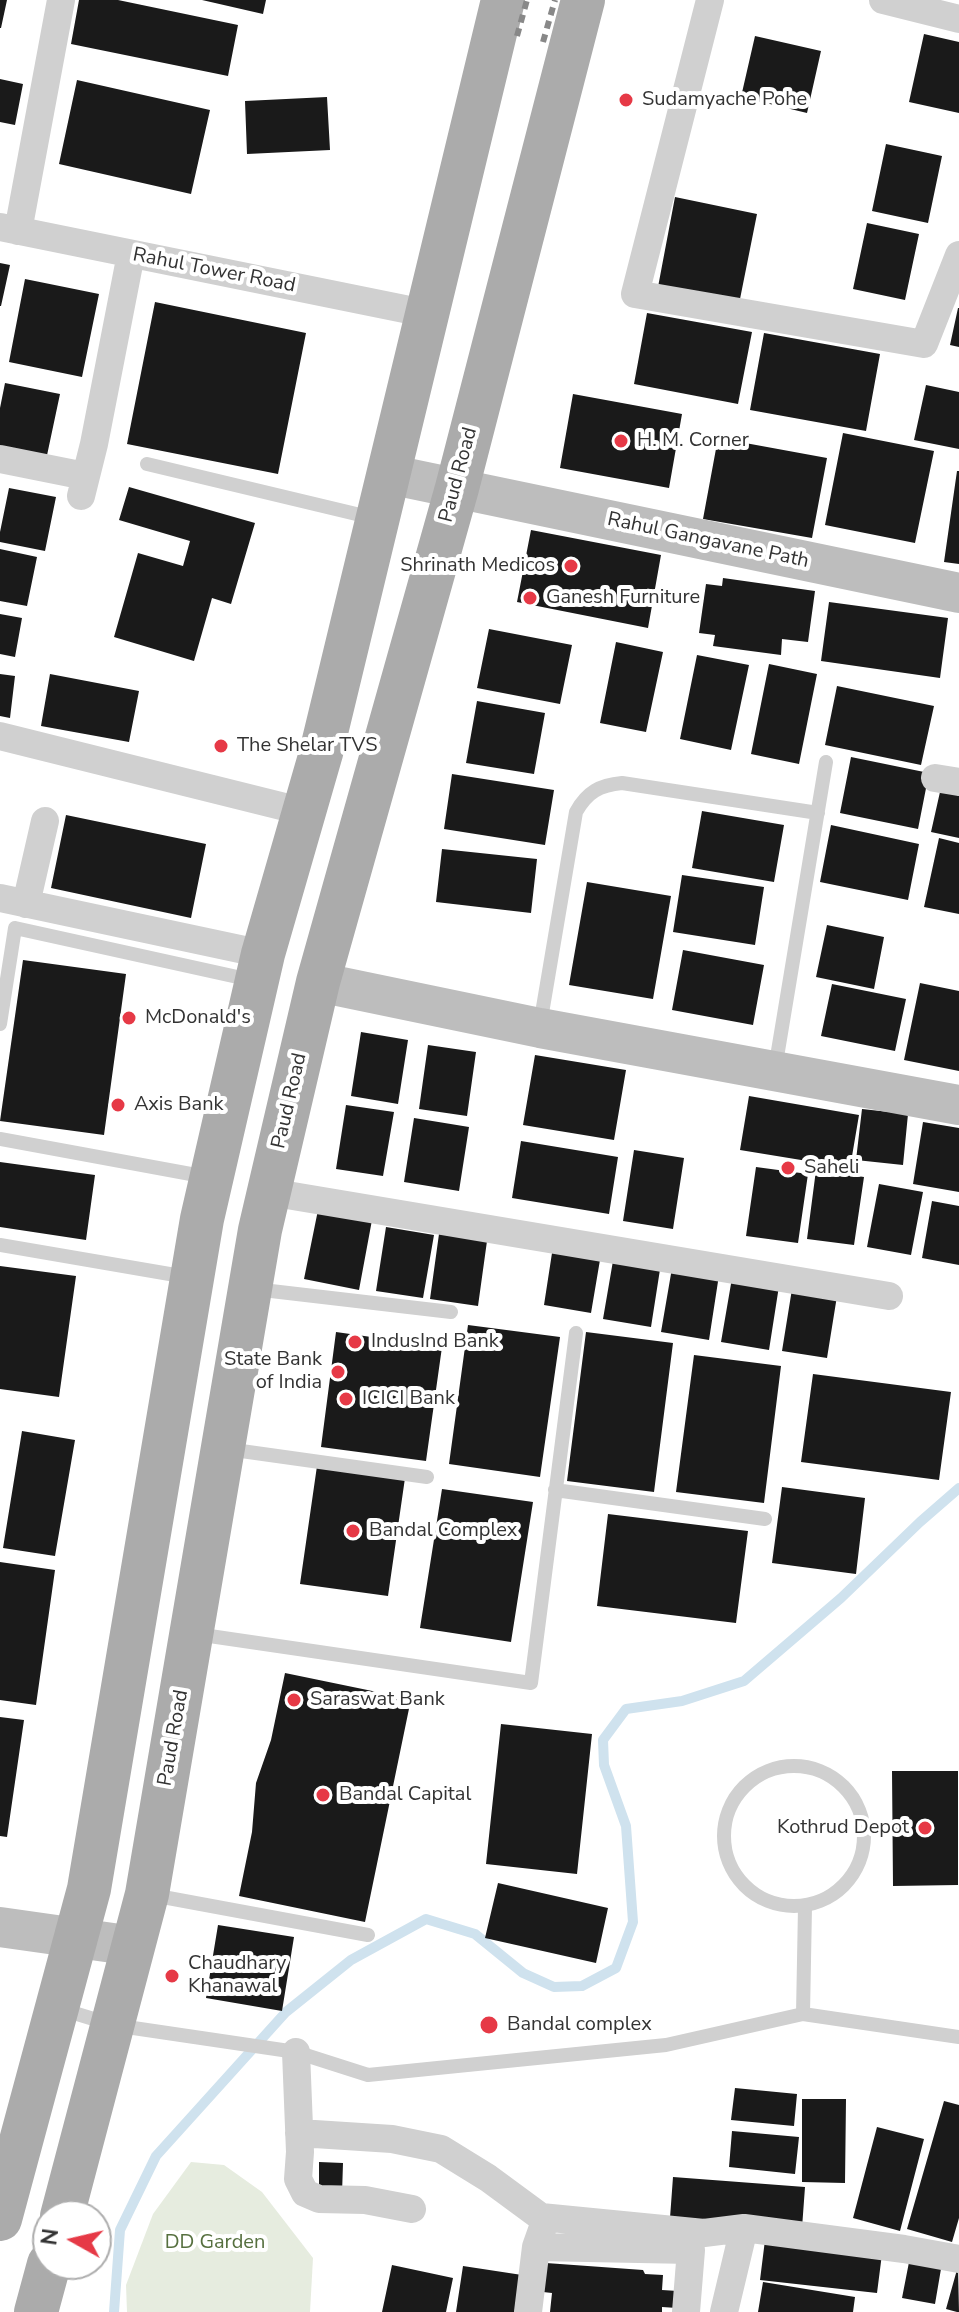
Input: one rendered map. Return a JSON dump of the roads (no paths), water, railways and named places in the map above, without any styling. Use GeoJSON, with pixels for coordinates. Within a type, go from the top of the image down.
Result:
{"type":"FeatureCollection","features":[{"type":"Feature","properties":{"kind":"main road"},"geometry":{"type":"LineString","coordinates":[[0,2219],[7,2162],[57,2008],[89,1889],[202,1219],[260,968],[321,753],[503,0]]}},
{"type":"Feature","properties":{"kind":"main road","name":"Paud Road"},"geometry":{"type":"LineString","coordinates":[[66,2200],[147,1894],[260,1230],[318,982],[457,488],[583,0]]}},
{"type":"Feature","properties":{"kind":"main road"},"geometry":{"type":"LineString","coordinates":[[36,2312],[45,2280]]}},
{"type":"Feature","properties":{"kind":"street"},"geometry":{"type":"LineString","coordinates":[[9,229],[61,0]]}},
{"type":"Feature","properties":{"kind":"street"},"geometry":{"type":"LineString","coordinates":[[710,0],[635,294],[924,344],[959,255]]}},
{"type":"Feature","properties":{"kind":"street"},"geometry":{"type":"LineString","coordinates":[[883,0],[959,19]]}},
{"type":"Feature","properties":{"kind":"street","name":"Rahul Tower Road"},"geometry":{"type":"LineString","coordinates":[[9,229],[429,314]]}},
{"type":"Feature","properties":{"kind":"street"},"geometry":{"type":"LineString","coordinates":[[0,459],[83,486],[131,254]]}},
{"type":"Feature","properties":{"kind":"street","name":"Rahul Gangavane Path"},"geometry":{"type":"LineString","coordinates":[[388,474],[959,593]]}},
{"type":"Feature","properties":{"kind":"street"},"geometry":{"type":"LineString","coordinates":[[0,736],[305,812]]}},
{"type":"Feature","properties":{"kind":"street"},"geometry":{"type":"LineString","coordinates":[[45,821],[13,901],[260,968]]}},
{"type":"Feature","properties":{"kind":"street"},"geometry":{"type":"LineString","coordinates":[[318,982],[540,1028],[959,1105]]}},
{"type":"Feature","properties":{"kind":"street"},"geometry":{"type":"LineString","coordinates":[[269,1192],[889,1296]]}},
{"type":"Feature","properties":{"kind":"street"},"geometry":{"type":"LineString","coordinates":[[0,1927],[134,1946]]}},
{"type":"Feature","properties":{"kind":"street"},"geometry":{"type":"LineString","coordinates":[[296,2052],[298,2179],[305,2193],[319,2199],[365,2200],[412,2209]]}},
{"type":"Feature","properties":{"kind":"street"},"geometry":{"type":"LineString","coordinates":[[299,2133],[392,2139],[441,2149],[488,2178],[541,2217],[704,2233],[744,2228],[959,2259]]}},
{"type":"Feature","properties":{"kind":"street"},"geometry":{"type":"LineString","coordinates":[[528,2312],[536,2247],[542,2233],[541,2217]]}},
{"type":"Feature","properties":{"kind":"street"},"geometry":{"type":"LineString","coordinates":[[724,2312],[744,2228]]}},
{"type":"Feature","properties":{"kind":"street"},"geometry":{"type":"LineString","coordinates":[[536,2247],[691,2250],[686,2312]]}},
{"type":"Feature","properties":{"kind":"lane"},"geometry":{"type":"LineString","coordinates":[[147,464],[378,519]]}},
{"type":"Feature","properties":{"kind":"lane"},"geometry":{"type":"LineString","coordinates":[[775,1070],[826,762]]}},
{"type":"Feature","properties":{"kind":"lane"},"geometry":{"type":"LineString","coordinates":[[540,1028],[576,812],[583,799],[594,790],[622,783],[818,813]]}},
{"type":"Feature","properties":{"kind":"lane"},"geometry":{"type":"LineString","coordinates":[[0,1024],[15,928],[260,968]]}},
{"type":"Feature","properties":{"kind":"lane"},"geometry":{"type":"LineString","coordinates":[[0,1139],[212,1178]]}},
{"type":"Feature","properties":{"kind":"lane"},"geometry":{"type":"LineString","coordinates":[[0,1245],[192,1278]]}},
{"type":"Feature","properties":{"kind":"lane"},"geometry":{"type":"LineString","coordinates":[[250,1288],[451,1312]]}},
{"type":"Feature","properties":{"kind":"lane"},"geometry":{"type":"LineString","coordinates":[[191,1633],[531,1683],[576,1333]]}},
{"type":"Feature","properties":{"kind":"lane"},"geometry":{"type":"LineString","coordinates":[[222,1449],[427,1477]]}},
{"type":"Feature","properties":{"kind":"lane"},"geometry":{"type":"LineString","coordinates":[[555,1490],[765,1519]]}},
{"type":"Feature","properties":{"kind":"lane"},"geometry":{"type":"LineString","coordinates":[[787,1766],[811,1767],[833,1777],[851,1794],[862,1816],[865,1840],[860,1863],[847,1884],[828,1899],[805,1907],[783,1907],[752,1893],[730,1868],[724,1846],[725,1823],[732,1801],[746,1784],[765,1771],[787,1766]]}},
{"type":"Feature","properties":{"kind":"lane"},"geometry":{"type":"LineString","coordinates":[[147,1894],[368,1935]]}},
{"type":"Feature","properties":{"kind":"lane"},"geometry":{"type":"LineString","coordinates":[[803,2014],[805,1907]]}},
{"type":"Feature","properties":{"kind":"lane"},"geometry":{"type":"LineString","coordinates":[[57,2008],[113,2025],[296,2052],[368,2075],[666,2045],[803,2014],[959,2037]]}},
{"type":"Feature","properties":{"kind":"waterway"},"geometry":{"type":"LineString","coordinates":[[114,2312],[120,2230],[156,2156],[286,2012],[351,1960],[426,1919],[475,1934],[523,1973],[554,1987],[582,1986],[616,1968],[633,1922],[626,1826],[604,1765],[603,1740],[626,1709],[682,1701],[744,1681],[841,1598],[959,1488]]}},
{"type":"Feature","properties":{"kind":"railway"},"geometry":{"type":"LineString","coordinates":[[517,36],[527,0]]}},
{"type":"Feature","properties":{"kind":"railway"},"geometry":{"type":"LineString","coordinates":[[543,42],[555,0]]}},
{"type":"Feature","properties":{"kind":"place","name":"Sudamyache Pohe"},"geometry":{"type":"Point","coordinates":[626,100]}},
{"type":"Feature","properties":{"kind":"place","name":"H. M. Corner"},"geometry":{"type":"Point","coordinates":[621,441]}},
{"type":"Feature","properties":{"kind":"place","name":"Shrinath Medicos"},"geometry":{"type":"Point","coordinates":[571,566]}},
{"type":"Feature","properties":{"kind":"place","name":"Ganesh Furniture"},"geometry":{"type":"Point","coordinates":[530,598]}},
{"type":"Feature","properties":{"kind":"place","name":"The Shelar TVS"},"geometry":{"type":"Point","coordinates":[221,746]}},
{"type":"Feature","properties":{"kind":"place","name":"McDonald's"},"geometry":{"type":"Point","coordinates":[129,1018]}},
{"type":"Feature","properties":{"kind":"place","name":"Axis Bank"},"geometry":{"type":"Point","coordinates":[118,1105]}},
{"type":"Feature","properties":{"kind":"place","name":"Saheli"},"geometry":{"type":"Point","coordinates":[788,1168]}},
{"type":"Feature","properties":{"kind":"place","name":"IndusInd Bank"},"geometry":{"type":"Point","coordinates":[355,1342]}},
{"type":"Feature","properties":{"kind":"place","name":"State Bank of India"},"geometry":{"type":"Point","coordinates":[338,1372]}},
{"type":"Feature","properties":{"kind":"place","name":"ICICI Bank"},"geometry":{"type":"Point","coordinates":[346,1399]}},
{"type":"Feature","properties":{"kind":"place","name":"Bandal Complex"},"geometry":{"type":"Point","coordinates":[353,1531]}},
{"type":"Feature","properties":{"kind":"place","name":"Saraswat Bank"},"geometry":{"type":"Point","coordinates":[294,1700]}},
{"type":"Feature","properties":{"kind":"place","name":"Bandal Capital"},"geometry":{"type":"Point","coordinates":[323,1795]}},
{"type":"Feature","properties":{"kind":"place","name":"Kothrud Depot"},"geometry":{"type":"Point","coordinates":[925,1828]}},
{"type":"Feature","properties":{"kind":"place","name":"Chaudhary Khanawal"},"geometry":{"type":"Point","coordinates":[172,1976]}},
{"type":"Feature","properties":{"kind":"place","name":"Bandal complex"},"geometry":{"type":"Point","coordinates":[489,2025]}},
{"type":"Feature","properties":{"kind":"park label","name":"DD Garden"},"geometry":{"type":"Point","coordinates":[215,2243]}}]}
